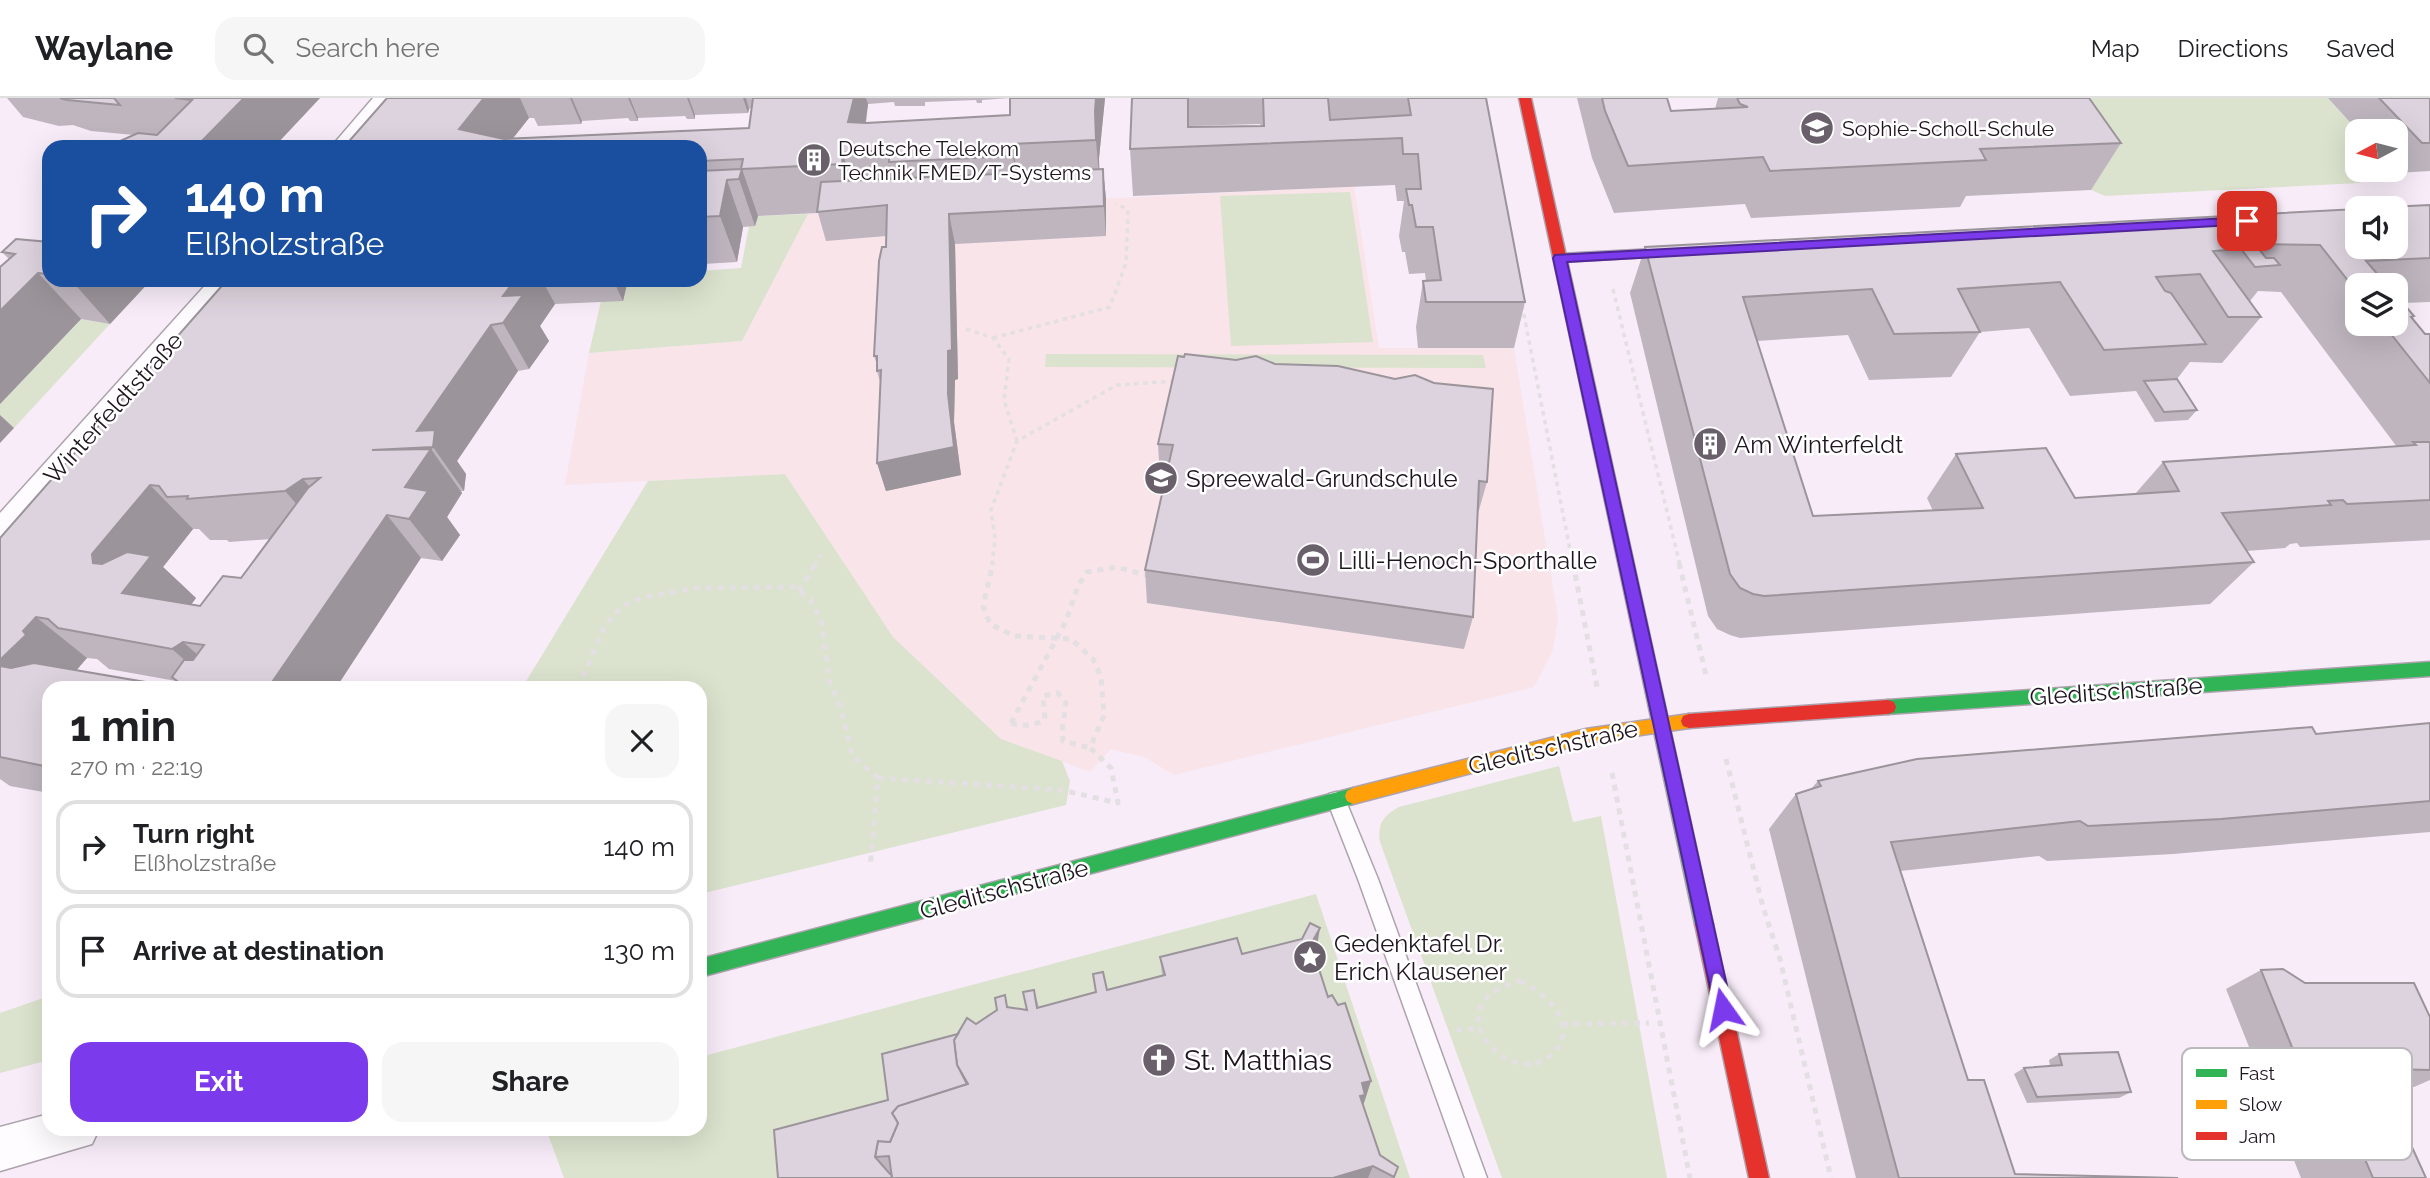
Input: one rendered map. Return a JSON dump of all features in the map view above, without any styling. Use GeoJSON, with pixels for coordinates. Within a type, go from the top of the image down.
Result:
{"type":"FeatureCollection","features":[{"type":"Feature","properties":{"kind":"street"},"geometry":{"type":"LineString","coordinates":[[350,140],[387,98]]}},
{"type":"Feature","properties":{"kind":"street"},"geometry":{"type":"LineString","coordinates":[[1525,98],[1759,1178]]}},
{"type":"Feature","properties":{"kind":"street"},"geometry":{"type":"LineString","coordinates":[[1560,258],[1710,250]]}},
{"type":"Feature","properties":{"kind":"street","name":"Winterfeldtstraße"},"geometry":{"type":"LineString","coordinates":[[0,535],[220,287]]}},
{"type":"Feature","properties":{"kind":"street","name":"Gleditschstraße"},"geometry":{"type":"LineString","coordinates":[[707,966],[1586,736],[1660,723],[2430,669]]}},
{"type":"Feature","properties":{"kind":"street"},"geometry":{"type":"LineString","coordinates":[[0,1149],[50,1136]]}},
{"type":"Feature","properties":{"kind":"lane"},"geometry":{"type":"LineString","coordinates":[[1336,800],[1368,879],[1476,1178]]}},
{"type":"Feature","properties":{"kind":"path"},"geometry":{"type":"LineString","coordinates":[[966,329],[993,338],[1110,307],[1121,283],[1128,250],[1124,227],[1128,210],[1116,203]]}},
{"type":"Feature","properties":{"kind":"path"},"geometry":{"type":"LineString","coordinates":[[1615,297],[1697,635]]}},
{"type":"Feature","properties":{"kind":"path"},"geometry":{"type":"LineString","coordinates":[[1520,299],[1593,670]]}},
{"type":"Feature","properties":{"kind":"path"},"geometry":{"type":"LineString","coordinates":[[993,338],[1009,359],[1004,400],[1017,441],[991,510],[993,560],[983,606],[990,625],[1014,636],[1071,639],[1093,659],[1101,677],[1104,715],[1090,748]]}},
{"type":"Feature","properties":{"kind":"path"},"geometry":{"type":"LineString","coordinates":[[1017,441],[1117,385],[1184,380]]}},
{"type":"Feature","properties":{"kind":"path"},"geometry":{"type":"LineString","coordinates":[[799,591],[822,554]]}},
{"type":"Feature","properties":{"kind":"path"},"geometry":{"type":"LineString","coordinates":[[581,681],[609,618],[628,602],[658,593],[794,587],[810,599],[821,619],[830,683],[841,709],[852,755],[878,778],[1062,790],[1118,803],[1111,768],[1090,748],[1069,747],[1062,741],[1060,733],[1066,703],[1058,694],[1043,696],[1045,719],[1035,726],[1025,727],[1012,723],[1066,621],[1078,586],[1087,572],[1118,567],[1132,569],[1156,579]]}},
{"type":"Feature","properties":{"kind":"path"},"geometry":{"type":"LineString","coordinates":[[870,867],[878,778]]}},
{"type":"Feature","properties":{"kind":"path"},"geometry":{"type":"LineString","coordinates":[[1736,797],[1763,907],[1780,959],[1830,1178]]}},
{"type":"Feature","properties":{"kind":"path"},"geometry":{"type":"LineString","coordinates":[[1618,803],[1690,1178]]}},
{"type":"Feature","properties":{"kind":"path"},"geometry":{"type":"LineString","coordinates":[[1520,981],[1543,991],[1553,1000],[1562,1024],[1562,1036],[1550,1056],[1538,1062],[1513,1063],[1490,1048],[1483,1038],[1478,1013],[1481,1002],[1497,985],[1520,981]]}},
{"type":"Feature","properties":{"kind":"path"},"geometry":{"type":"LineString","coordinates":[[1562,1024],[1649,1023]]}},
{"type":"Feature","properties":{"kind":"shaded area","name":"Spreewald-Grundschule"},"geometry":{"type":"Polygon","coordinates":[[[1354,186],[1379,348],[1514,348],[1558,618],[1553,650],[1534,687],[1174,775],[1144,757],[1111,749],[1090,772],[1001,739],[893,637],[785,474],[565,485],[589,353],[742,341],[808,214],[1354,186]]]}},
{"type":"Feature","properties":{"kind":"green space"},"geometry":{"type":"Polygon","coordinates":[[[2028,98],[2328,98],[2347,119],[2345,182],[2360,183],[2105,196],[2091,190],[2028,98]]]}},
{"type":"Feature","properties":{"kind":"green space"},"geometry":{"type":"Polygon","coordinates":[[[1350,192],[1373,342],[1231,346],[1220,196],[1350,192]]]}},
{"type":"Feature","properties":{"kind":"green space"},"geometry":{"type":"Polygon","coordinates":[[[808,214],[742,341],[589,353],[601,301],[621,287],[707,287],[707,270],[741,268],[749,226],[755,226],[757,216],[808,214]]]}},
{"type":"Feature","properties":{"kind":"green space"},"geometry":{"type":"Polygon","coordinates":[[[81,319],[110,324],[14,428],[0,426],[0,404],[81,319]]]}},
{"type":"Feature","properties":{"kind":"green space"},"geometry":{"type":"Polygon","coordinates":[[[1046,354],[1483,355],[1486,368],[1045,367],[1046,354]]]}},
{"type":"Feature","properties":{"kind":"green space"},"geometry":{"type":"Polygon","coordinates":[[[785,474],[893,637],[1001,739],[1062,761],[1070,781],[1066,805],[707,892],[707,681],[526,681],[648,481],[785,474]]]}},
{"type":"Feature","properties":{"kind":"green space"},"geometry":{"type":"Polygon","coordinates":[[[1559,766],[1573,822],[1601,816],[1667,1178],[1502,1178],[1380,842],[1379,830],[1382,821],[1399,807],[1559,766]]]}},
{"type":"Feature","properties":{"kind":"green space"},"geometry":{"type":"Polygon","coordinates":[[[1316,894],[1410,1178],[564,1178],[549,1136],[707,1136],[707,1055],[1316,894]]]}},
{"type":"Feature","properties":{"kind":"green space"},"geometry":{"type":"Polygon","coordinates":[[[42,998],[42,1062],[0,1073],[0,1013],[42,998]]]}},
{"type":"Feature","properties":{"kind":"building"},"geometry":{"type":"Polygon","coordinates":[[[60,98],[114,98],[120,105],[67,100],[60,98]]]}},
{"type":"Feature","properties":{"kind":"building"},"geometry":{"type":"Polygon","coordinates":[[[175,98],[244,98],[203,140],[122,140],[138,133],[157,135],[192,100],[175,98]]]}},
{"type":"Feature","properties":{"kind":"building"},"geometry":{"type":"Polygon","coordinates":[[[387,98],[484,98],[459,129],[504,139],[749,128],[753,98],[854,98],[848,122],[866,123],[1010,115],[1010,98],[1096,98],[1096,140],[1013,144],[1013,156],[889,162],[889,150],[843,153],[842,164],[742,169],[739,179],[727,180],[720,216],[707,217],[707,171],[741,169],[743,159],[707,161],[707,140],[350,140],[387,98]]]}},
{"type":"Feature","properties":{"kind":"building"},"geometry":{"type":"Polygon","coordinates":[[[1132,98],[1188,98],[1188,127],[1264,126],[1263,98],[1328,98],[1330,120],[1411,115],[1408,98],[1486,98],[1525,302],[1426,302],[1423,281],[1441,280],[1433,227],[1416,227],[1406,189],[1421,189],[1418,154],[1403,154],[1402,138],[1130,149],[1132,98]]]}},
{"type":"Feature","properties":{"kind":"building"},"geometry":{"type":"Polygon","coordinates":[[[1602,98],[1667,98],[1671,111],[1748,107],[1740,104],[1737,98],[2089,98],[2121,143],[1980,149],[1986,160],[1770,171],[1763,157],[1628,166],[1602,98]]]}},
{"type":"Feature","properties":{"kind":"building"},"geometry":{"type":"Polygon","coordinates":[[[2379,98],[2430,98],[2430,143],[2422,143],[2408,128],[2408,119],[2399,119],[2379,98]]]}},
{"type":"Feature","properties":{"kind":"building"},"geometry":{"type":"Polygon","coordinates":[[[1103,169],[1104,206],[949,214],[952,350],[948,351],[948,394],[954,447],[877,463],[881,370],[877,371],[877,356],[874,356],[879,261],[882,247],[886,247],[887,205],[817,212],[821,182],[1103,169]]]}},
{"type":"Feature","properties":{"kind":"building"},"geometry":{"type":"Polygon","coordinates":[[[2430,205],[2430,258],[2366,261],[2376,273],[2345,273],[2345,277],[2320,245],[2255,244],[2266,258],[2274,258],[2280,265],[2255,267],[2241,249],[2213,251],[2261,317],[2228,317],[2200,274],[2156,277],[2165,291],[2171,293],[2206,344],[2104,350],[2060,282],[1958,289],[1980,332],[1894,334],[1872,289],[1743,297],[1813,516],[1983,508],[1956,454],[2046,448],[2075,498],[2179,491],[2163,462],[2430,442],[2430,500],[2347,504],[2343,500],[2328,501],[2331,505],[2222,513],[2254,562],[1764,596],[1740,588],[1730,574],[1645,247],[2345,210],[2345,259],[2408,259],[2408,206],[2430,205]]]}},
{"type":"Feature","properties":{"kind":"building"},"geometry":{"type":"Polygon","coordinates":[[[16,239],[42,241],[42,273],[38,273],[0,311],[0,267],[15,254],[2,252],[16,239]]]}},
{"type":"Feature","properties":{"kind":"building"},"geometry":{"type":"Polygon","coordinates":[[[221,287],[510,287],[503,296],[523,295],[503,323],[491,325],[417,431],[435,430],[433,447],[372,450],[431,449],[405,487],[428,491],[409,519],[387,515],[273,681],[177,681],[172,677],[184,660],[193,660],[204,645],[183,642],[172,649],[58,628],[48,619],[36,617],[23,631],[26,635],[0,660],[0,538],[221,287]],[[320,478],[303,479],[285,491],[187,499],[188,496],[167,497],[159,486],[150,485],[92,554],[93,563],[102,564],[127,552],[151,556],[122,593],[200,606],[223,576],[241,578],[308,488],[320,478]]]}},
{"type":"Feature","properties":{"kind":"building"},"geometry":{"type":"Polygon","coordinates":[[[2408,309],[2425,334],[2430,334],[2430,383],[2393,336],[2408,336],[2408,309]]]}},
{"type":"Feature","properties":{"kind":"building","name":"Lilli-Henoch-Sporthalle"},"geometry":{"type":"Polygon","coordinates":[[[1185,354],[1236,360],[1256,356],[1275,364],[1338,366],[1395,379],[1415,375],[1434,383],[1493,389],[1487,482],[1479,481],[1473,617],[1145,570],[1173,445],[1158,444],[1178,356],[1184,357],[1185,354]]]}},
{"type":"Feature","properties":{"kind":"building"},"geometry":{"type":"Polygon","coordinates":[[[2177,379],[2197,410],[2164,412],[2144,381],[2177,379]]]}},
{"type":"Feature","properties":{"kind":"building"},"geometry":{"type":"Polygon","coordinates":[[[34,663],[139,681],[42,681],[42,766],[0,757],[0,666],[11,668],[34,663]]]}},
{"type":"Feature","properties":{"kind":"building"},"geometry":{"type":"Polygon","coordinates":[[[2430,723],[2430,801],[2221,819],[2088,826],[2080,821],[1891,842],[1968,1080],[1984,1080],[2015,1174],[2178,1178],[1899,1178],[1796,794],[1821,786],[1818,781],[1917,759],[2312,727],[2316,734],[2430,723]]]}},
{"type":"Feature","properties":{"kind":"building","name":"St. Matthias"},"geometry":{"type":"Polygon","coordinates":[[[1310,923],[1320,928],[1311,944],[1328,997],[1332,995],[1338,1005],[1345,1003],[1371,1081],[1362,1083],[1365,1095],[1360,1096],[1380,1155],[1398,1167],[1394,1177],[1373,1166],[1333,1178],[892,1178],[889,1156],[875,1157],[878,1141],[890,1142],[898,1123],[892,1113],[898,1106],[968,1084],[957,1065],[954,1040],[967,1018],[976,1024],[997,1010],[995,998],[1005,995],[1007,1007],[1027,1010],[1023,992],[1034,990],[1037,1008],[1096,992],[1093,974],[1103,972],[1107,990],[1165,975],[1160,957],[1237,938],[1242,954],[1302,939],[1310,923]]]}},
{"type":"Feature","properties":{"kind":"building"},"geometry":{"type":"Polygon","coordinates":[[[2283,969],[2305,983],[2414,983],[2430,1017],[2430,1070],[2412,1070],[2412,1048],[2292,1048],[2261,970],[2283,969]]]}},
{"type":"Feature","properties":{"kind":"building"},"geometry":{"type":"Polygon","coordinates":[[[958,1034],[954,1040],[957,1065],[967,1084],[898,1106],[892,1113],[898,1123],[890,1142],[878,1141],[875,1157],[892,1178],[778,1178],[774,1130],[888,1100],[882,1054],[958,1034]]]}},
{"type":"Feature","properties":{"kind":"building"},"geometry":{"type":"Polygon","coordinates":[[[2118,1052],[2131,1092],[2037,1097],[2024,1068],[2062,1065],[2059,1054],[2118,1052]]]}},
{"type":"Feature","properties":{"kind":"building"},"geometry":{"type":"Polygon","coordinates":[[[2412,1147],[2426,1178],[2373,1178],[2365,1160],[2412,1160],[2412,1147]]]}},
{"type":"Feature","properties":{"kind":"traffic: fast"},"geometry":{"type":"LineString","coordinates":[[1560,258],[1694,251]]}},
{"type":"Feature","properties":{"kind":"traffic: fast"},"geometry":{"type":"LineString","coordinates":[[1579,346],[1704,924]]}},
{"type":"Feature","properties":{"kind":"traffic: fast"},"geometry":{"type":"LineString","coordinates":[[1888,707],[2430,669]]}},
{"type":"Feature","properties":{"kind":"traffic: fast"},"geometry":{"type":"LineString","coordinates":[[707,966],[1353,796]]}},
{"type":"Feature","properties":{"kind":"traffic: slow"},"geometry":{"type":"LineString","coordinates":[[1353,796],[1586,736],[1689,721]]}},
{"type":"Feature","properties":{"kind":"traffic: jam"},"geometry":{"type":"LineString","coordinates":[[1525,98],[1579,346]]}},
{"type":"Feature","properties":{"kind":"traffic: jam"},"geometry":{"type":"LineString","coordinates":[[1689,721],[1888,707]]}},
{"type":"Feature","properties":{"kind":"traffic: jam"},"geometry":{"type":"LineString","coordinates":[[1704,924],[1759,1178]]}},
{"type":"Feature","properties":{"kind":"place","name":"Sophie-Scholl-Schule"},"geometry":{"type":"Point","coordinates":[1817,128]}},
{"type":"Feature","properties":{"kind":"place","name":"Deutsche Telekom Technik FMED/T-Systems"},"geometry":{"type":"Point","coordinates":[814,160]}},
{"type":"Feature","properties":{"kind":"place","name":"Am Winterfeldt"},"geometry":{"type":"Point","coordinates":[1710,444]}},
{"type":"Feature","properties":{"kind":"place","name":"Spreewald-Grundschule"},"geometry":{"type":"Point","coordinates":[1161,478]}},
{"type":"Feature","properties":{"kind":"place","name":"Lilli-Henoch-Sporthalle"},"geometry":{"type":"Point","coordinates":[1313,560]}},
{"type":"Feature","properties":{"kind":"place","name":"Gedenktafel Dr. Erich Klausener"},"geometry":{"type":"Point","coordinates":[1310,957]}},
{"type":"Feature","properties":{"kind":"place","name":"St. Matthias"},"geometry":{"type":"Point","coordinates":[1159,1060]}},
{"type":"Feature","properties":{"kind":"route"},"geometry":{"type":"LineString","coordinates":[[1723,1009],[1560,258],[2247,221]]}}]}
